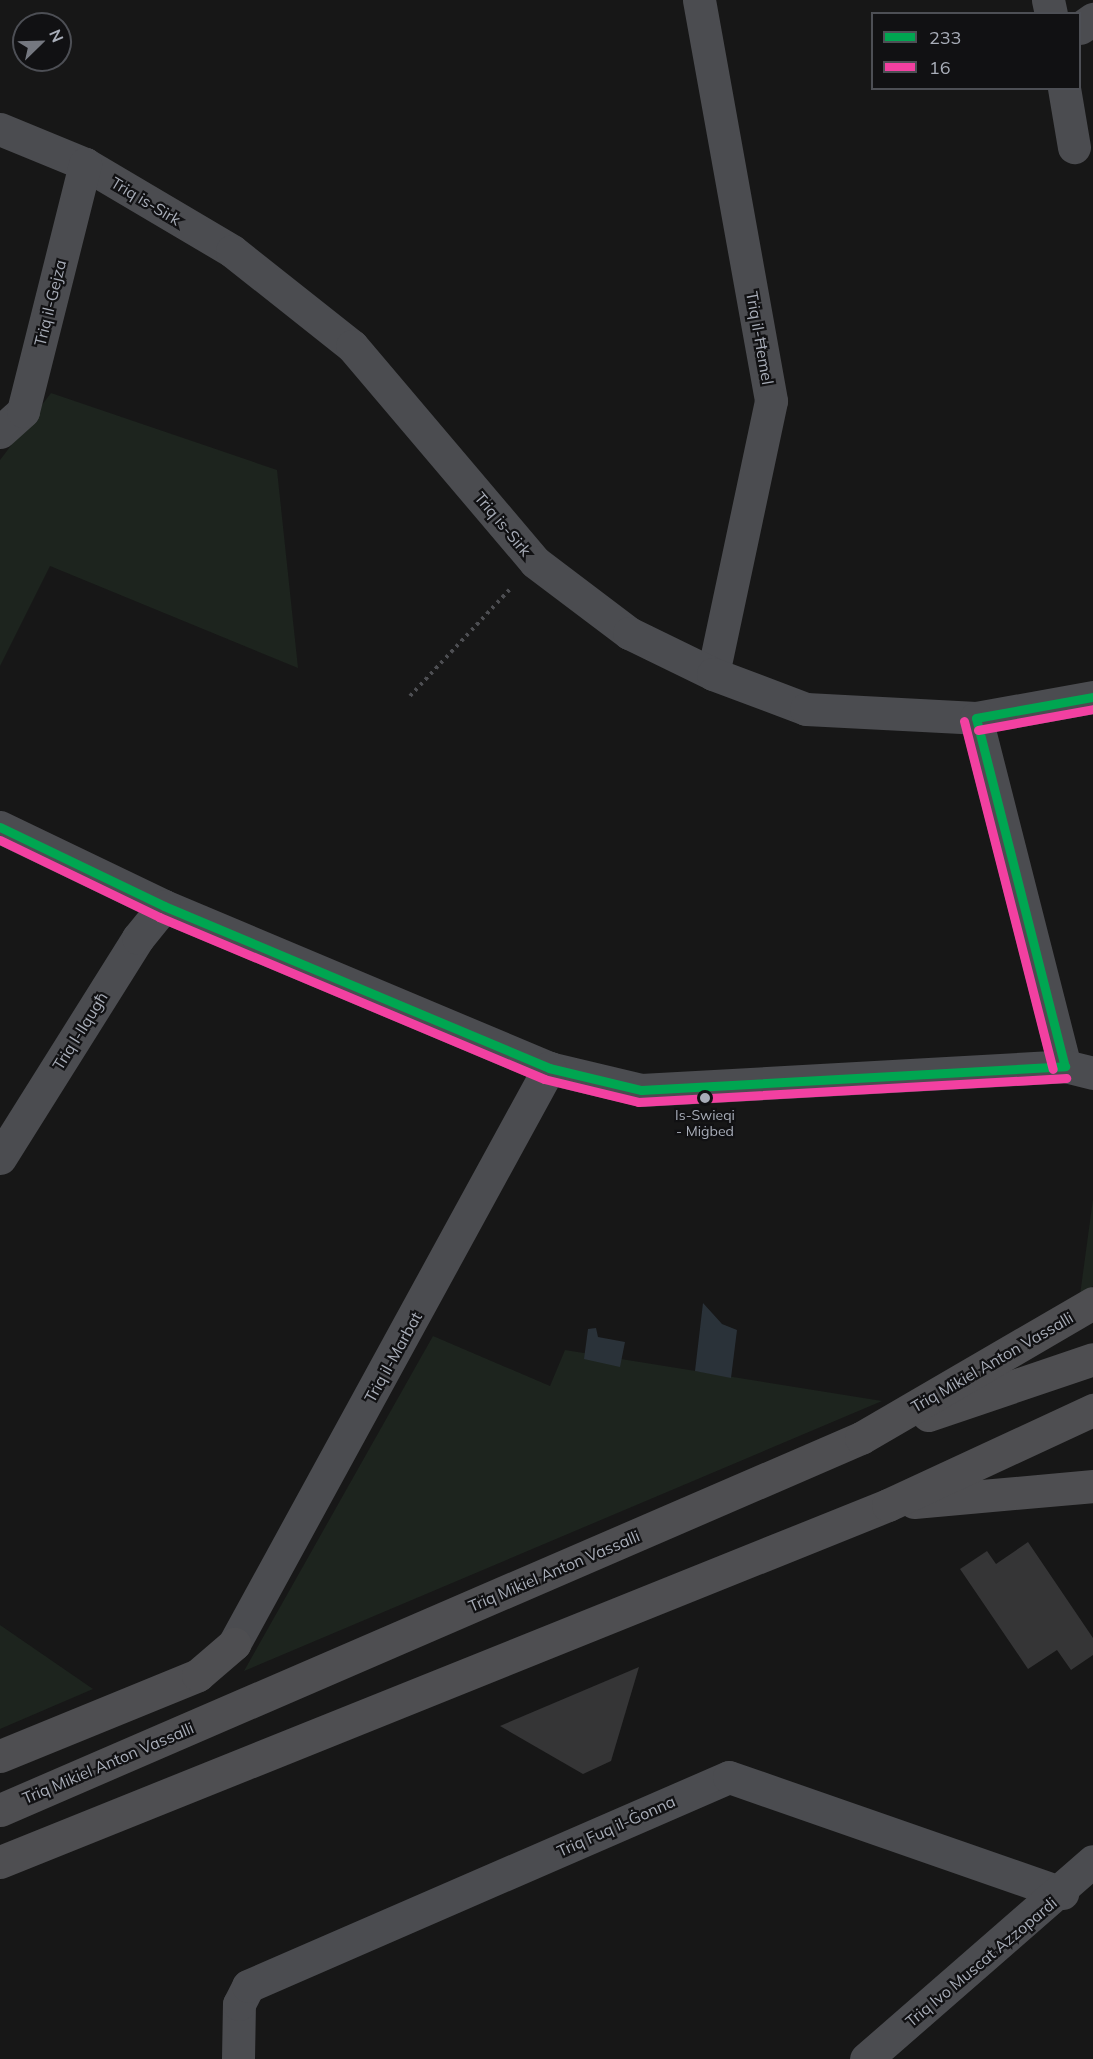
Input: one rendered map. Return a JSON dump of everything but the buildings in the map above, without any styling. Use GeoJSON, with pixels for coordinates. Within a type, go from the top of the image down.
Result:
{"type":"FeatureCollection","features":[{"type":"Feature","properties":{"kind":"highway","name":"Triq Mikiel Anton Vassalli"},"geometry":{"type":"LineString","coordinates":[[0,1810],[861,1438],[1093,1303]]}},
{"type":"Feature","properties":{"kind":"highway"},"geometry":{"type":"LineString","coordinates":[[861,1438],[1093,1359]]}},
{"type":"Feature","properties":{"kind":"highway"},"geometry":{"type":"LineString","coordinates":[[0,1862],[888,1505],[1093,1410]]}},
{"type":"Feature","properties":{"kind":"highway"},"geometry":{"type":"LineString","coordinates":[[888,1505],[1093,1486]]}},
{"type":"Feature","properties":{"kind":"highway"},"geometry":{"type":"LineString","coordinates":[[0,1756],[198,1675],[234,1644]]}},
{"type":"Feature","properties":{"kind":"street","name":"Triq il-Ħemel"},"geometry":{"type":"LineString","coordinates":[[699,0],[771,400],[713,674]]}},
{"type":"Feature","properties":{"kind":"street"},"geometry":{"type":"LineString","coordinates":[[1065,90],[1074,147]]}},
{"type":"Feature","properties":{"kind":"street","name":"Triq is-Sirk"},"geometry":{"type":"LineString","coordinates":[[0,129],[85,164],[232,251],[352,346],[536,562],[629,633],[713,674],[806,709],[976,718],[1093,697]]}},
{"type":"Feature","properties":{"kind":"street","name":"Triq il-Gejza"},"geometry":{"type":"LineString","coordinates":[[0,432],[23,411],[85,164]]}},
{"type":"Feature","properties":{"kind":"street"},"geometry":{"type":"LineString","coordinates":[[0,827],[164,906],[549,1068],[641,1090],[1079,1069],[976,718]]}},
{"type":"Feature","properties":{"kind":"street","name":"Triq l-Ilqugħ"},"geometry":{"type":"LineString","coordinates":[[0,1158],[138,938],[164,906]]}},
{"type":"Feature","properties":{"kind":"street","name":"Triq il-Marbat"},"geometry":{"type":"LineString","coordinates":[[234,1644],[549,1068]]}},
{"type":"Feature","properties":{"kind":"street","name":"Triq Fuq il-Ġonna"},"geometry":{"type":"LineString","coordinates":[[238,2059],[239,2004],[248,1986],[729,1777],[1062,1893]]}},
{"type":"Feature","properties":{"kind":"street","name":"Triq Ivo Muscat Azzopardi"},"geometry":{"type":"LineString","coordinates":[[866,2059],[1062,1893],[1093,1861]]}},
{"type":"Feature","properties":{"kind":"path"},"geometry":{"type":"LineString","coordinates":[[410,696],[536,562]]}},
{"type":"Feature","properties":{"kind":"shaded area"},"geometry":{"type":"Polygon","coordinates":[[[51,393],[277,470],[298,668],[50,566],[0,666],[0,460],[51,393]]]}},
{"type":"Feature","properties":{"kind":"shaded area"},"geometry":{"type":"Polygon","coordinates":[[[1093,1199],[1093,1286],[1080,1295],[1093,1199]]]}},
{"type":"Feature","properties":{"kind":"shaded area"},"geometry":{"type":"Polygon","coordinates":[[[703,1303],[722,1324],[737,1330],[731,1378],[695,1371],[703,1303]]]}},
{"type":"Feature","properties":{"kind":"shaded area"},"geometry":{"type":"Polygon","coordinates":[[[596,1328],[598,1337],[625,1342],[620,1367],[584,1359],[588,1329],[596,1328]]]}},
{"type":"Feature","properties":{"kind":"shaded area"},"geometry":{"type":"Polygon","coordinates":[[[433,1336],[550,1386],[565,1350],[882,1401],[244,1671],[433,1336]]]}},
{"type":"Feature","properties":{"kind":"shaded area"},"geometry":{"type":"Polygon","coordinates":[[[0,1625],[93,1689],[0,1729],[0,1625]]]}},
{"type":"Feature","properties":{"kind":"transit line","name":"233"},"geometry":{"type":"LineString","coordinates":[[976,718],[1093,697]]}},
{"type":"Feature","properties":{"kind":"transit line","name":"16"},"geometry":{"type":"LineString","coordinates":[[978,730],[1093,709]]}},
{"type":"Feature","properties":{"kind":"transit line","name":"233"},"geometry":{"type":"LineString","coordinates":[[976,718],[1065,1066]]}},
{"type":"Feature","properties":{"kind":"transit line","name":"16"},"geometry":{"type":"LineString","coordinates":[[964,721],[1053,1069]]}},
{"type":"Feature","properties":{"kind":"transit line","name":"233"},"geometry":{"type":"LineString","coordinates":[[0,827],[164,906],[549,1068],[641,1090],[1065,1066]]}},
{"type":"Feature","properties":{"kind":"transit line","name":"16"},"geometry":{"type":"LineString","coordinates":[[0,840],[159,917],[544,1079],[638,1102],[1066,1078]]}},
{"type":"Feature","properties":{"kind":"place","name":"Is-Swieqi - Miġbed"},"geometry":{"type":"Point","coordinates":[705,1098]}}]}
